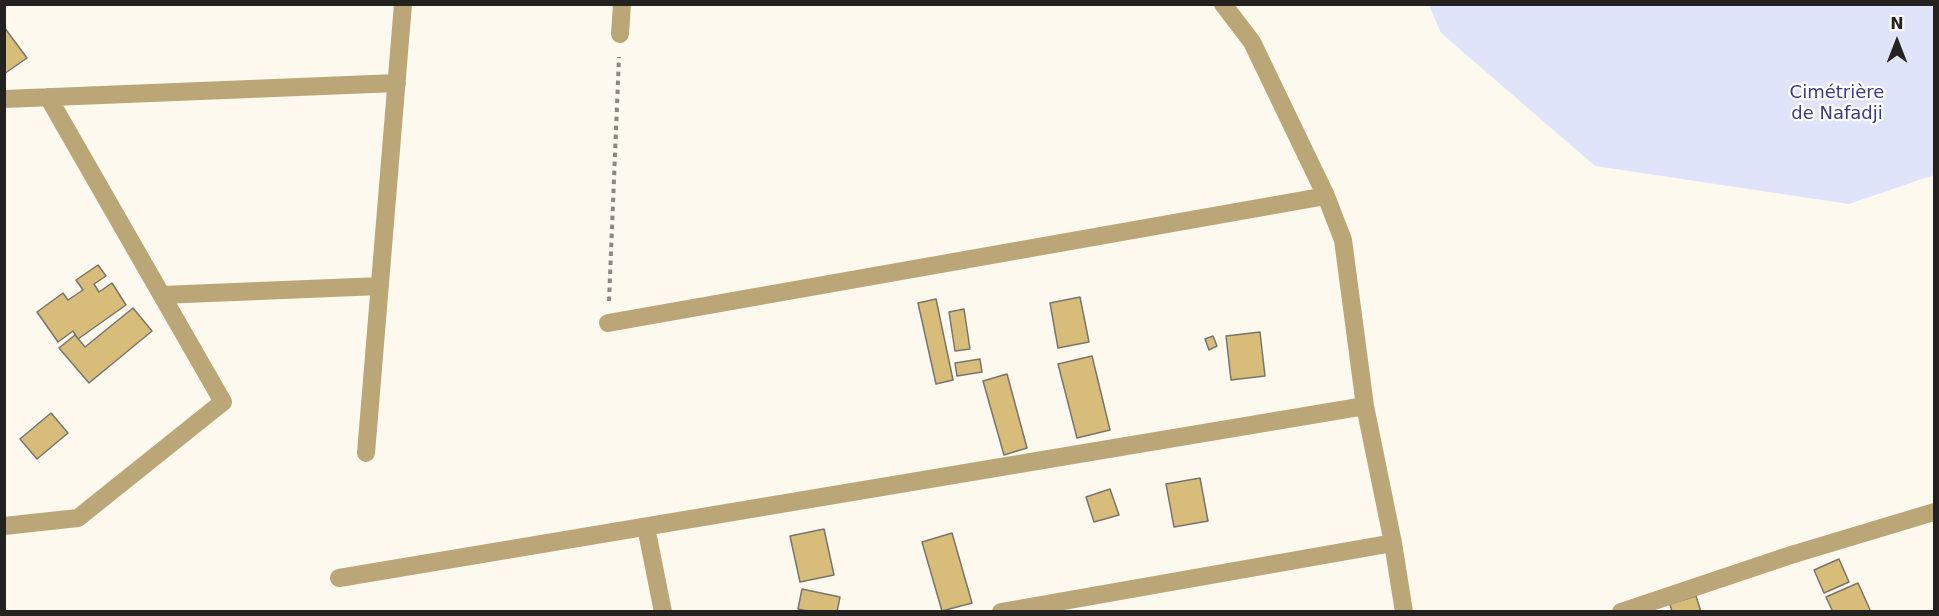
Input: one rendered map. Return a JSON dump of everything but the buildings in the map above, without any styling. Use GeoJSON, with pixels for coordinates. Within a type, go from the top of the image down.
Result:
{"type":"FeatureCollection","features":[{"type":"Feature","properties":{"kind":"street"},"geometry":{"type":"LineString","coordinates":[[366,453],[403,4]]}},
{"type":"Feature","properties":{"kind":"street"},"geometry":{"type":"LineString","coordinates":[[620,34],[622,4]]}},
{"type":"Feature","properties":{"kind":"street"},"geometry":{"type":"LineString","coordinates":[[1222,4],[1252,42],[1326,196],[1343,240],[1365,406],[1393,543],[1404,612]]}},
{"type":"Feature","properties":{"kind":"street"},"geometry":{"type":"LineString","coordinates":[[4,99],[397,83]]}},
{"type":"Feature","properties":{"kind":"street"},"geometry":{"type":"LineString","coordinates":[[4,526],[78,518],[223,402],[48,98]]}},
{"type":"Feature","properties":{"kind":"street"},"geometry":{"type":"LineString","coordinates":[[608,322],[1326,196]]}},
{"type":"Feature","properties":{"kind":"street"},"geometry":{"type":"LineString","coordinates":[[162,295],[380,286]]}},
{"type":"Feature","properties":{"kind":"street"},"geometry":{"type":"LineString","coordinates":[[339,578],[1365,406]]}},
{"type":"Feature","properties":{"kind":"street"},"geometry":{"type":"LineString","coordinates":[[1621,612],[1791,555],[1935,512]]}},
{"type":"Feature","properties":{"kind":"street"},"geometry":{"type":"LineString","coordinates":[[646,527],[663,612]]}},
{"type":"Feature","properties":{"kind":"street"},"geometry":{"type":"LineString","coordinates":[[1001,612],[1393,543]]}},
{"type":"Feature","properties":{"kind":"path"},"geometry":{"type":"LineString","coordinates":[[608,322],[620,34]]}},
{"type":"Feature","properties":{"kind":"green space","name":"Cimétrière de Nafadji"},"geometry":{"type":"Polygon","coordinates":[[[1429,5],[1934,5],[1934,175],[1849,204],[1595,166],[1441,33],[1429,5]]]}}]}
